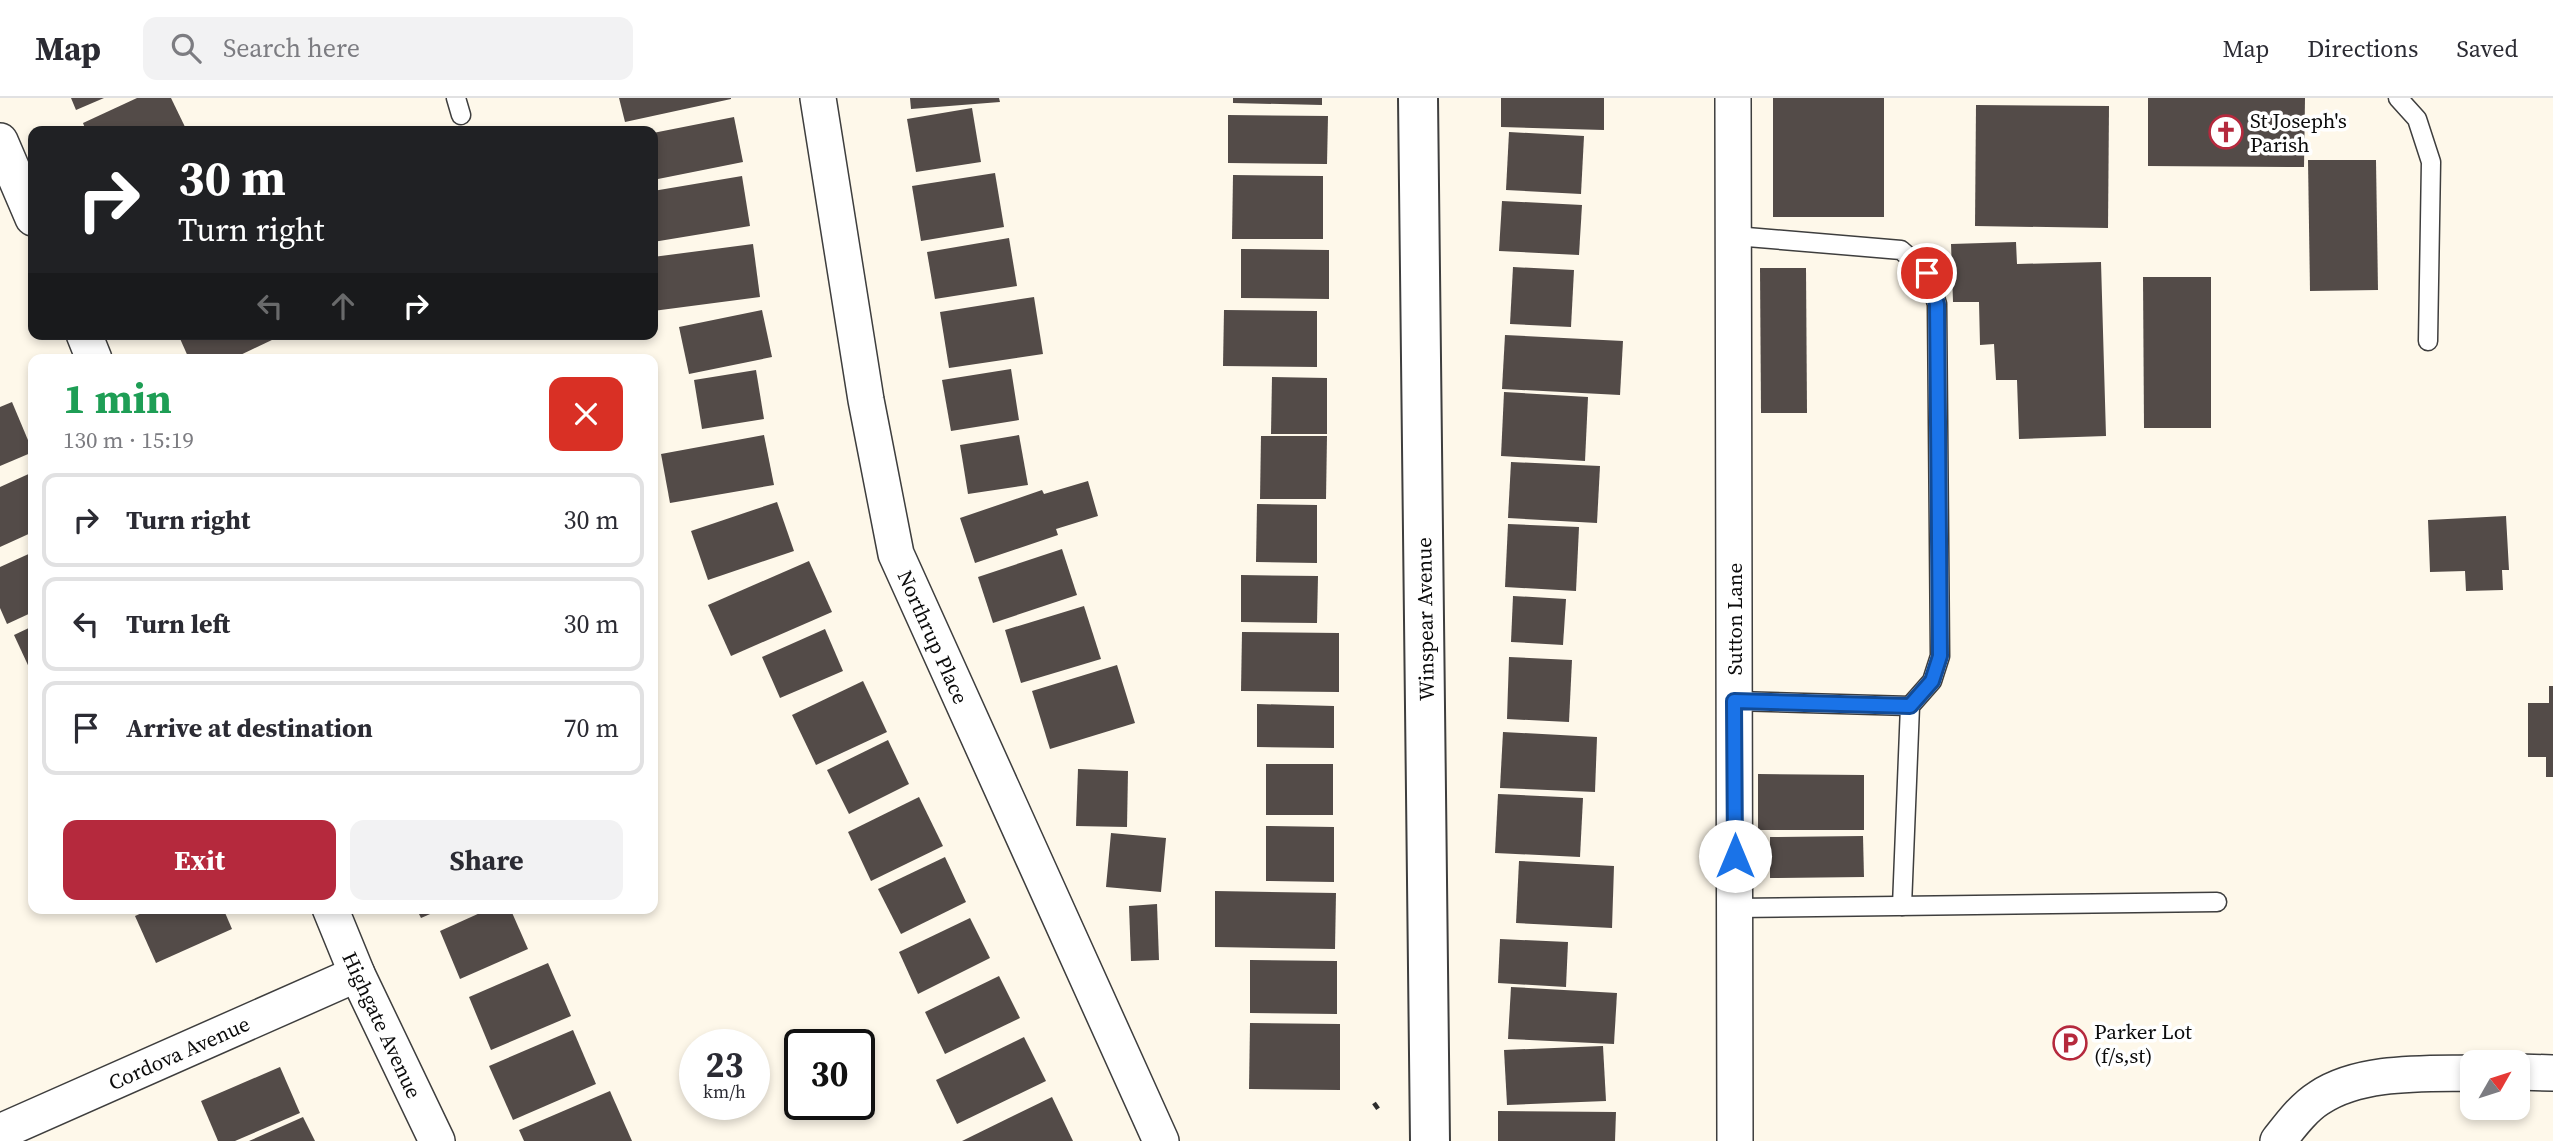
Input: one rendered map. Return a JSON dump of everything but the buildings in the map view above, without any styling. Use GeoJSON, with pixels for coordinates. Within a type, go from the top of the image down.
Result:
{"type":"FeatureCollection","features":[{"type":"Feature","properties":{"kind":"street","name":"Northrup Place"},"geometry":{"type":"LineString","coordinates":[[818,98],[866,400],[896,554],[1161,1141]]}},
{"type":"Feature","properties":{"kind":"street","name":"Winspear Avenue"},"geometry":{"type":"LineString","coordinates":[[1418,98],[1430,1141]]}},
{"type":"Feature","properties":{"kind":"street","name":"Sutton Lane"},"geometry":{"type":"LineString","coordinates":[[1733,98],[1735,1141]]}},
{"type":"Feature","properties":{"kind":"street"},"geometry":{"type":"LineString","coordinates":[[0,141],[28,206]]}},
{"type":"Feature","properties":{"kind":"street","name":"Highgate Avenue"},"geometry":{"type":"LineString","coordinates":[[332,914],[357,974],[437,1141]]}},
{"type":"Feature","properties":{"kind":"street","name":"Cordova Avenue"},"geometry":{"type":"LineString","coordinates":[[0,1132],[357,974]]}},
{"type":"Feature","properties":{"kind":"street"},"geometry":{"type":"LineString","coordinates":[[2530,1072],[2553,1073]]}},
{"type":"Feature","properties":{"kind":"street"},"geometry":{"type":"LineString","coordinates":[[2278,1141],[2319,1097],[2344,1087],[2386,1078],[2460,1074]]}},
{"type":"Feature","properties":{"kind":"lane"},"geometry":{"type":"LineString","coordinates":[[2398,98],[2417,119],[2431,162],[2428,341]]}},
{"type":"Feature","properties":{"kind":"lane"},"geometry":{"type":"LineString","coordinates":[[1735,236],[1901,250],[1927,273],[1937,304],[1940,656],[1932,681],[1910,706],[1902,906]]}},
{"type":"Feature","properties":{"kind":"lane"},"geometry":{"type":"LineString","coordinates":[[1734,701],[1910,706]]}},
{"type":"Feature","properties":{"kind":"lane"},"geometry":{"type":"LineString","coordinates":[[1736,908],[2217,902]]}},
{"type":"Feature","properties":{"kind":"path"},"geometry":{"type":"LineString","coordinates":[[1374,1103],[1379,1110]]}},
{"type":"Feature","properties":{"kind":"place","name":"St Joseph's Parish"},"geometry":{"type":"Point","coordinates":[2226,132]}},
{"type":"Feature","properties":{"kind":"place","name":"Parker Lot (f/s,st)"},"geometry":{"type":"Point","coordinates":[2070,1043]}},
{"type":"Feature","properties":{"kind":"route"},"geometry":{"type":"LineString","coordinates":[[1735,856],[1734,701],[1910,706],[1932,681],[1940,656],[1937,304],[1927,273]]}}]}
